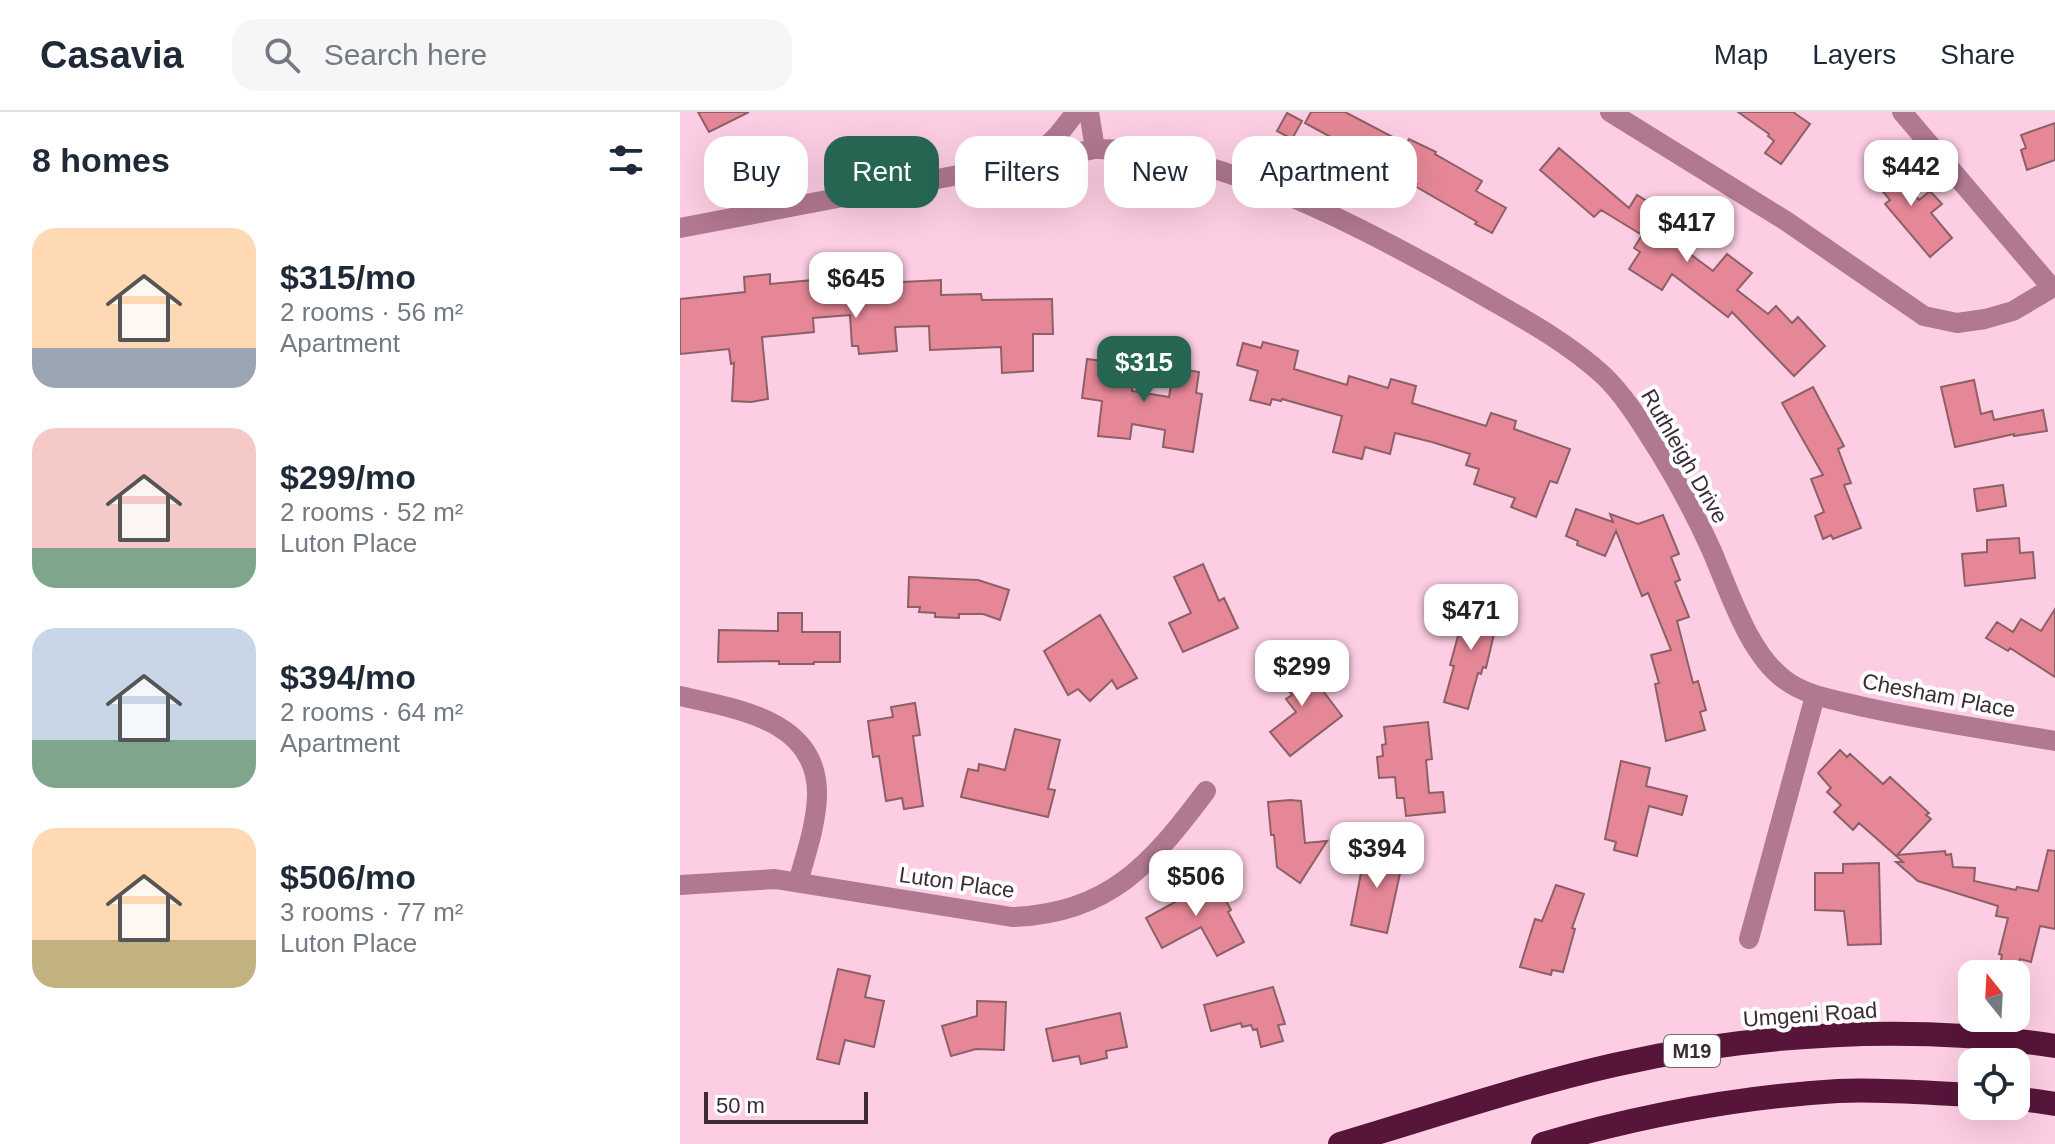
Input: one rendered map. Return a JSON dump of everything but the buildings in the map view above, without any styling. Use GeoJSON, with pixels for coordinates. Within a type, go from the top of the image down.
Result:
{"type":"FeatureCollection","features":[{"type":"Feature","properties":{"kind":"highway","name":"Umgeni Road"},"geometry":{"type":"LineString","coordinates":[[1340,1144],[1501,1095],[1616,1065],[1711,1048],[1809,1036],[1880,1035],[1958,1037],[2055,1046]]}},
{"type":"Feature","properties":{"kind":"highway"},"geometry":{"type":"LineString","coordinates":[[1543,1144],[1687,1109],[1769,1097],[1839,1091],[1958,1095]]}},
{"type":"Feature","properties":{"kind":"highway"},"geometry":{"type":"LineString","coordinates":[[2030,1100],[2055,1104]]}},
{"type":"Feature","properties":{"kind":"street"},"geometry":{"type":"LineString","coordinates":[[1057,136],[1076,112]]}},
{"type":"Feature","properties":{"kind":"street"},"geometry":{"type":"LineString","coordinates":[[1089,112],[1095,149]]}},
{"type":"Feature","properties":{"kind":"street"},"geometry":{"type":"LineString","coordinates":[[1610,112],[1772,212],[1924,316],[1957,323],[1985,319],[2013,311],[2054,287],[1902,112]]}},
{"type":"Feature","properties":{"kind":"street","name":"Ruthleigh Drive"},"geometry":{"type":"LineString","coordinates":[[1088,150],[1120,150],[1176,159],[1275,192],[1414,256],[1579,355],[1619,392],[1661,455],[1697,520],[1757,650],[1785,680],[1815,696]]}},
{"type":"Feature","properties":{"kind":"street","name":"Ruthleigh Drive"},"geometry":{"type":"LineString","coordinates":[[680,228],[955,175]]}},
{"type":"Feature","properties":{"kind":"street"},"geometry":{"type":"LineString","coordinates":[[680,696],[742,710],[776,724],[801,746],[811,761],[816,775],[817,798],[798,882]]}},
{"type":"Feature","properties":{"kind":"street"},"geometry":{"type":"LineString","coordinates":[[1749,939],[1815,696]]}},
{"type":"Feature","properties":{"kind":"street","name":"Chesham Place"},"geometry":{"type":"LineString","coordinates":[[1815,696],[2055,741]]}},
{"type":"Feature","properties":{"kind":"street","name":"Luton Place"},"geometry":{"type":"LineString","coordinates":[[680,885],[775,879],[1012,917],[1042,916],[1070,910],[1131,876],[1165,843],[1206,791]]}}]}
